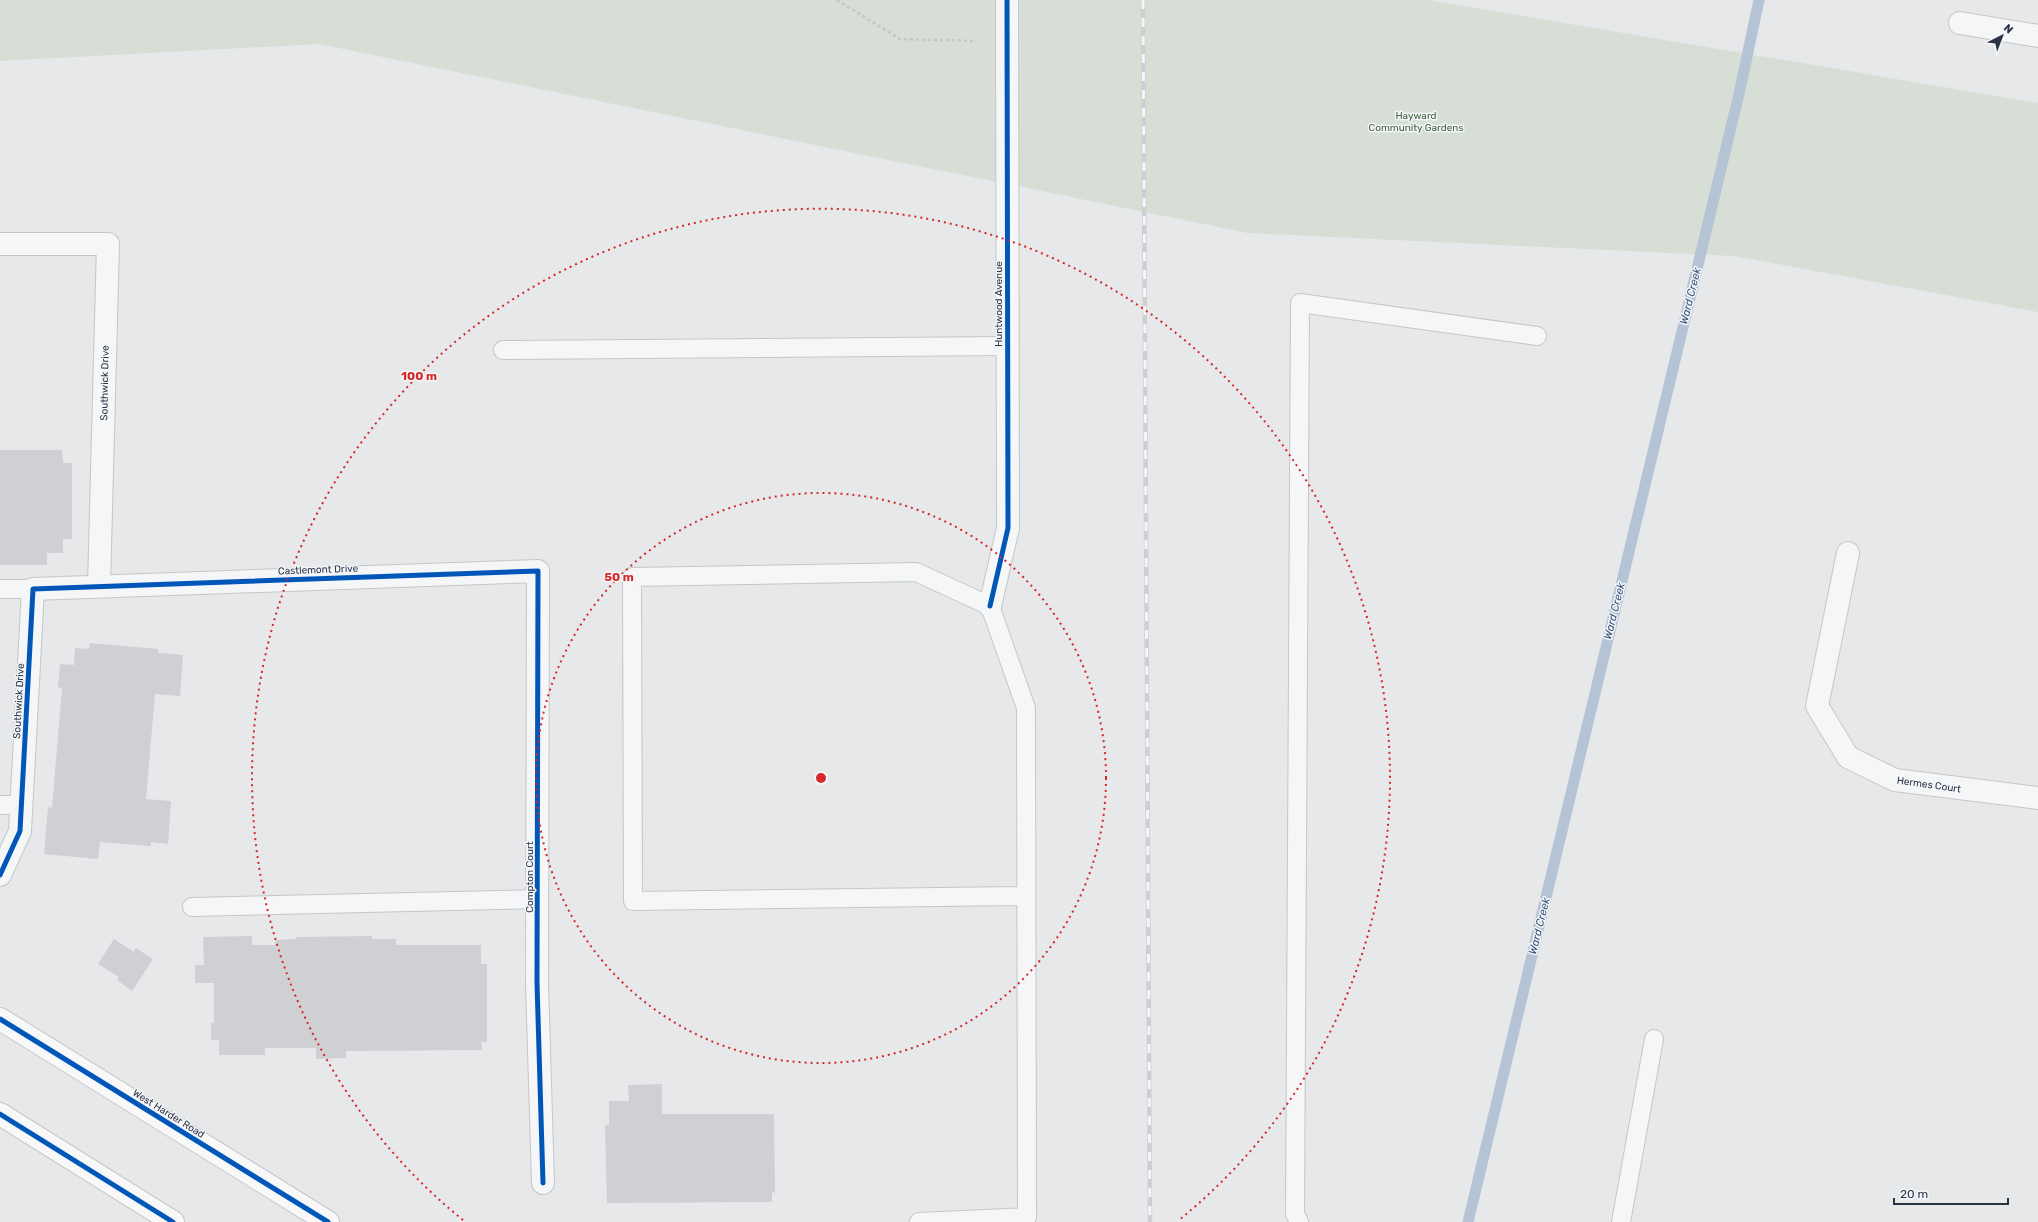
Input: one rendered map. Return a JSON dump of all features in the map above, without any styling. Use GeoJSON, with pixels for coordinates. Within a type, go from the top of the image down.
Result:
{"type":"FeatureCollection","features":[{"type":"Feature","properties":{"kind":"main road","name":"West Harder Road"},"geometry":{"type":"LineString","coordinates":[[0,1019],[323,1221]]}},
{"type":"Feature","properties":{"kind":"main road"},"geometry":{"type":"LineString","coordinates":[[0,1114],[173,1222]]}},
{"type":"Feature","properties":{"kind":"street","name":"Huntwood Avenue"},"geometry":{"type":"LineString","coordinates":[[990,606],[1008,528],[1007,0]]}},
{"type":"Feature","properties":{"kind":"street"},"geometry":{"type":"LineString","coordinates":[[1960,23],[2038,36]]}},
{"type":"Feature","properties":{"kind":"street","name":"Southwick Drive"},"geometry":{"type":"LineString","coordinates":[[0,244],[108,244],[99,586]]}},
{"type":"Feature","properties":{"kind":"street","name":"Hermes Court"},"geometry":{"type":"LineString","coordinates":[[1848,553],[1817,706],[1848,757],[1895,780],[2038,798]]}},
{"type":"Feature","properties":{"kind":"street","name":"Castlemont Drive"},"geometry":{"type":"LineString","coordinates":[[99,586],[538,571]]}},
{"type":"Feature","properties":{"kind":"street","name":"Compton Court"},"geometry":{"type":"LineString","coordinates":[[538,571],[537,983],[543,1183]]}},
{"type":"Feature","properties":{"kind":"street"},"geometry":{"type":"LineString","coordinates":[[33,589],[99,586]]}},
{"type":"Feature","properties":{"kind":"street","name":"Southwick Drive"},"geometry":{"type":"LineString","coordinates":[[0,875],[20,831],[33,589]]}},
{"type":"Feature","properties":{"kind":"lane"},"geometry":{"type":"LineString","coordinates":[[1299,1222],[1295,1214],[1295,1207],[1300,303],[1537,336]]}},
{"type":"Feature","properties":{"kind":"lane"},"geometry":{"type":"LineString","coordinates":[[503,350],[1007,346]]}},
{"type":"Feature","properties":{"kind":"lane"},"geometry":{"type":"LineString","coordinates":[[919,1222],[1027,1217],[1026,708],[990,606],[916,572],[632,577],[633,901],[1026,896]]}},
{"type":"Feature","properties":{"kind":"lane"},"geometry":{"type":"LineString","coordinates":[[0,589],[33,589]]}},
{"type":"Feature","properties":{"kind":"lane"},"geometry":{"type":"LineString","coordinates":[[0,805],[22,805]]}},
{"type":"Feature","properties":{"kind":"lane"},"geometry":{"type":"LineString","coordinates":[[192,907],[538,899]]}},
{"type":"Feature","properties":{"kind":"lane"},"geometry":{"type":"LineString","coordinates":[[1621,1222],[1654,1039]]}},
{"type":"Feature","properties":{"kind":"path"},"geometry":{"type":"LineString","coordinates":[[838,0],[900,39],[979,42],[1007,45]]}},
{"type":"Feature","properties":{"kind":"green space","name":"Hayward Community Gardens"},"geometry":{"type":"Polygon","coordinates":[[[0,0],[1428,0],[2038,103],[2038,312],[1734,256],[1248,233],[319,44],[0,61],[0,0]]]}},
{"type":"Feature","properties":{"kind":"building"},"geometry":{"type":"Polygon","coordinates":[[[0,450],[62,450],[63,463],[72,463],[72,539],[63,539],[63,553],[47,553],[47,565],[0,565],[0,450]]]}},
{"type":"Feature","properties":{"kind":"building"},"geometry":{"type":"Polygon","coordinates":[[[90,643],[158,649],[158,653],[183,655],[180,696],[155,694],[146,799],[171,801],[168,844],[151,842],[151,846],[100,842],[98,859],[44,854],[48,807],[52,808],[62,688],[58,687],[60,664],[74,665],[75,648],[89,649],[90,643]]]}},
{"type":"Feature","properties":{"kind":"building"},"geometry":{"type":"Polygon","coordinates":[[[252,936],[252,945],[275,945],[276,940],[296,939],[296,937],[372,936],[372,939],[396,939],[396,945],[481,945],[481,964],[487,964],[487,1042],[481,1042],[482,1050],[346,1051],[346,1058],[316,1059],[316,1048],[265,1048],[265,1055],[219,1055],[219,1040],[211,1040],[211,1023],[214,1023],[214,983],[195,983],[195,965],[204,965],[203,937],[252,936]]]}},
{"type":"Feature","properties":{"kind":"building"},"geometry":{"type":"Polygon","coordinates":[[[114,939],[134,952],[136,948],[153,959],[132,991],[117,980],[119,977],[98,964],[114,939]]]}},
{"type":"Feature","properties":{"kind":"building"},"geometry":{"type":"Polygon","coordinates":[[[662,1084],[662,1114],[774,1114],[775,1193],[772,1192],[772,1202],[607,1203],[605,1125],[609,1125],[609,1101],[629,1101],[628,1085],[662,1084]]]}},
{"type":"Feature","properties":{"kind":"waterway","name":"Ward Creek"},"geometry":{"type":"LineString","coordinates":[[1468,1222],[1739,94],[1759,0]]}},
{"type":"Feature","properties":{"kind":"railway"},"geometry":{"type":"LineString","coordinates":[[1143,0],[1150,1222]]}},
{"type":"Feature","properties":{"kind":"cycle path"},"geometry":{"type":"LineString","coordinates":[[990,606],[1008,528],[1007,0]]}},
{"type":"Feature","properties":{"kind":"cycle path"},"geometry":{"type":"LineString","coordinates":[[0,875],[20,831],[33,589],[538,571],[537,983],[543,1183]]}},
{"type":"Feature","properties":{"kind":"cycle path"},"geometry":{"type":"LineString","coordinates":[[0,1019],[328,1222]]}},
{"type":"Feature","properties":{"kind":"cycle path"},"geometry":{"type":"LineString","coordinates":[[0,1114],[173,1222]]}}]}
